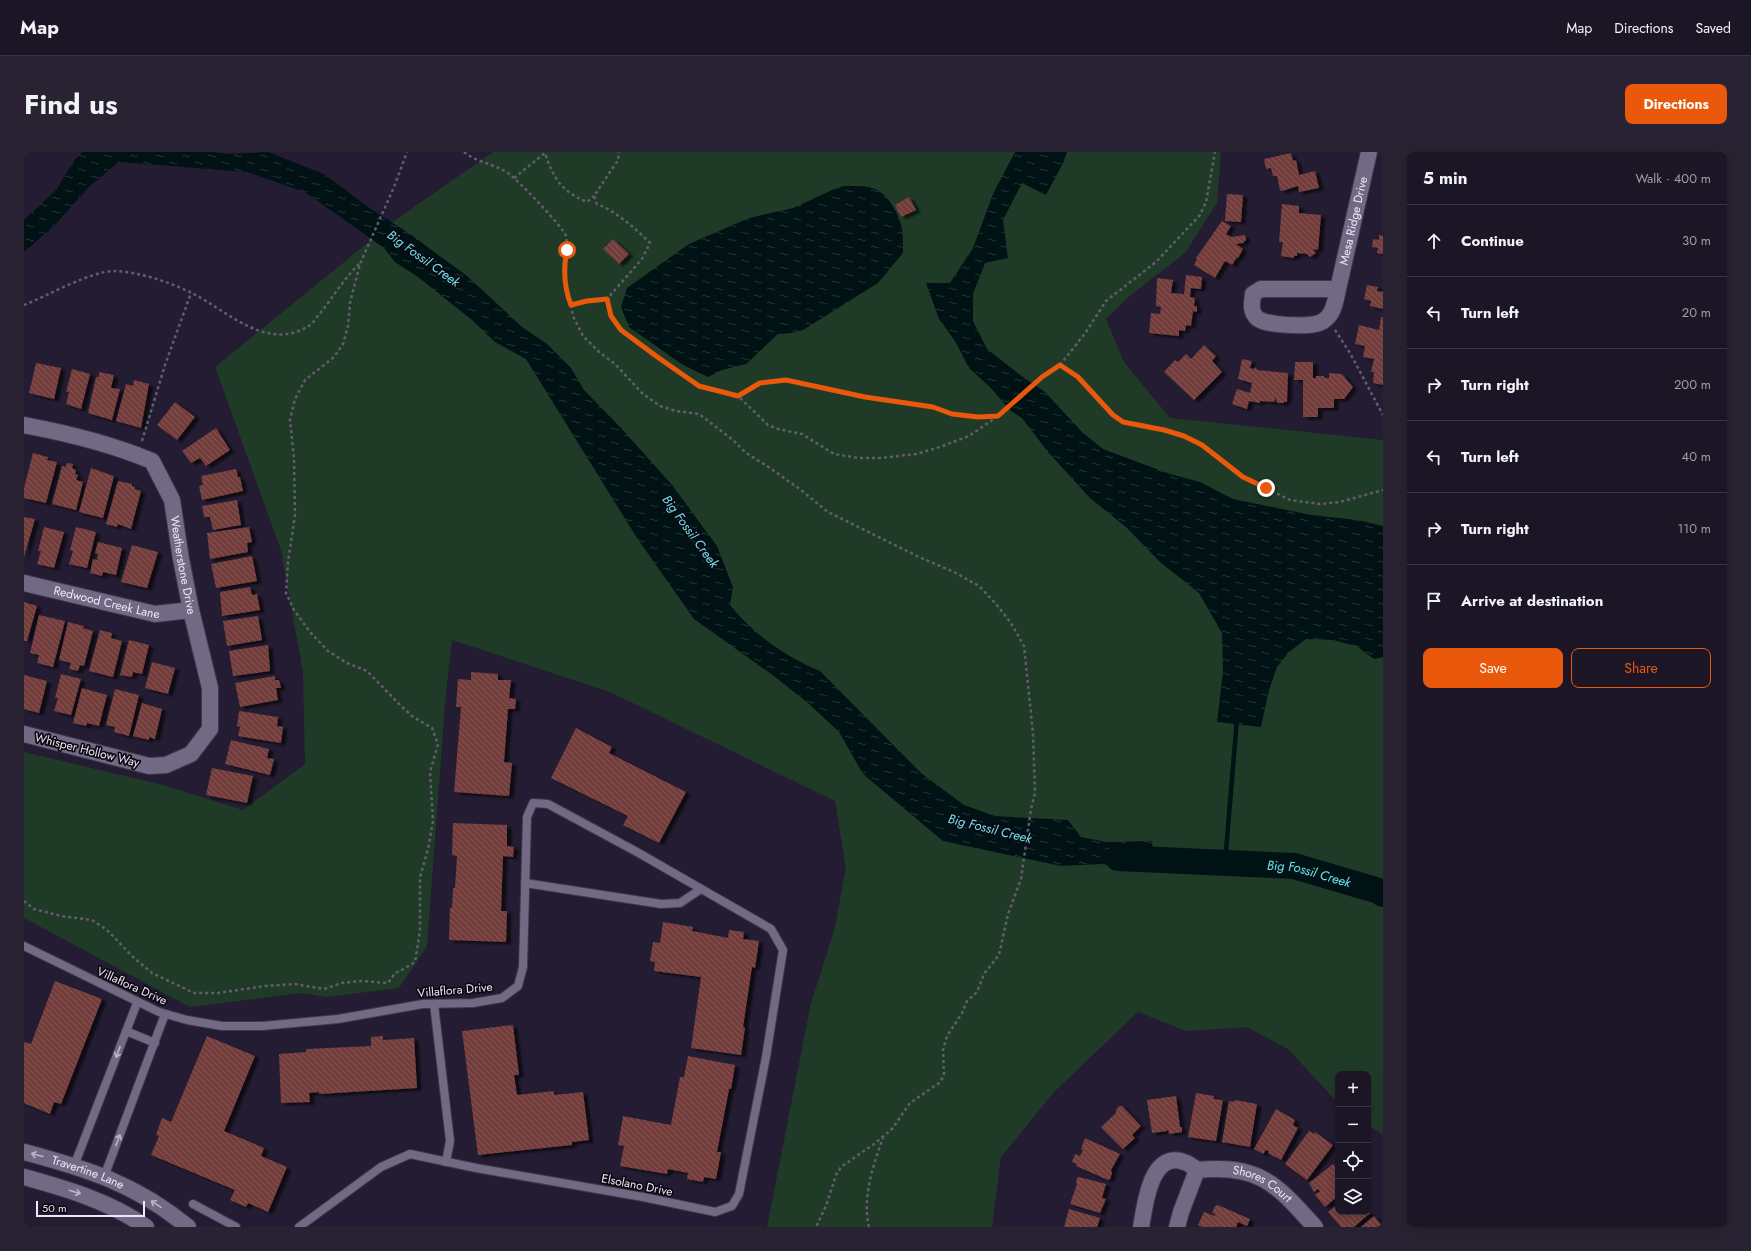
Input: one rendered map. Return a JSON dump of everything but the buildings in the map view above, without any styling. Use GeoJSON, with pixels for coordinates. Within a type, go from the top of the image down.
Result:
{"type":"FeatureCollection","features":[{"type":"Feature","properties":{"kind":"street","name":"Mesa Ridge Drive"},"geometry":{"type":"LineString","coordinates":[[1329,317],[1334,306],[1369,152]]}},
{"type":"Feature","properties":{"kind":"street"},"geometry":{"type":"LineString","coordinates":[[1329,317],[1319,324],[1298,325],[1263,322],[1257,319],[1251,309],[1253,294],[1261,289],[1338,289]]}},
{"type":"Feature","properties":{"kind":"street","name":"Weatherstone Drive"},"geometry":{"type":"LineString","coordinates":[[24,425],[46,429],[137,455],[152,461],[172,500],[191,610],[210,688],[210,729],[191,754],[166,766],[149,766]]}},
{"type":"Feature","properties":{"kind":"street","name":"Redwood Creek Lane"},"geometry":{"type":"LineString","coordinates":[[24,582],[155,614],[191,610]]}},
{"type":"Feature","properties":{"kind":"street","name":"Whisper Hollow Way"},"geometry":{"type":"LineString","coordinates":[[24,734],[149,766]]}},
{"type":"Feature","properties":{"kind":"street","name":"Travertine Lane"},"geometry":{"type":"LineString","coordinates":[[24,1152],[74,1166],[139,1192],[188,1227]]}},
{"type":"Feature","properties":{"kind":"street"},"geometry":{"type":"LineString","coordinates":[[1141,1227],[1150,1183],[1157,1170],[1166,1163],[1173,1161],[1184,1162],[1197,1170],[1177,1227]]}},
{"type":"Feature","properties":{"kind":"street","name":"Shores Court"},"geometry":{"type":"LineString","coordinates":[[1197,1170],[1219,1168],[1235,1169],[1264,1179],[1284,1192],[1315,1227]]}},
{"type":"Feature","properties":{"kind":"street","name":"Travertine Lane"},"geometry":{"type":"LineString","coordinates":[[24,1177],[86,1195],[127,1214],[146,1227]]}},
{"type":"Feature","properties":{"kind":"lane","name":"Villaflora Drive"},"geometry":{"type":"LineString","coordinates":[[24,946],[137,1003],[165,1014],[187,1020],[222,1026],[262,1026],[338,1019],[423,1004],[473,1003],[502,998],[518,986],[523,967],[527,817],[533,803],[548,804],[771,929],[783,950]]}},
{"type":"Feature","properties":{"kind":"lane"},"geometry":{"type":"LineString","coordinates":[[525,883],[662,904],[680,903],[701,889]]}},
{"type":"Feature","properties":{"kind":"lane","name":"Elsolano Drive"},"geometry":{"type":"LineString","coordinates":[[299,1227],[381,1167],[410,1154],[714,1212],[732,1206],[739,1194],[766,1057],[783,950]]}},
{"type":"Feature","properties":{"kind":"lane"},"geometry":{"type":"LineString","coordinates":[[74,1166],[137,1003]]}},
{"type":"Feature","properties":{"kind":"lane"},"geometry":{"type":"LineString","coordinates":[[434,1004],[450,1141],[446,1162]]}},
{"type":"Feature","properties":{"kind":"lane"},"geometry":{"type":"LineString","coordinates":[[104,1177],[165,1014]]}},
{"type":"Feature","properties":{"kind":"lane"},"geometry":{"type":"LineString","coordinates":[[126,1031],[154,1043]]}},
{"type":"Feature","properties":{"kind":"lane"},"geometry":{"type":"LineString","coordinates":[[192,1204],[236,1227]]}},
{"type":"Feature","properties":{"kind":"path"},"geometry":{"type":"LineString","coordinates":[[24,901],[34,909],[61,916],[92,920],[107,930],[133,957],[152,973],[194,993],[218,993],[265,986],[294,984],[324,989],[342,983],[360,981],[388,983],[395,973],[400,972],[415,962],[420,931],[420,877],[428,849],[433,821],[430,772],[438,744],[432,728],[406,710],[367,672],[328,651],[310,632],[298,615],[286,593],[288,562],[295,514],[294,458],[290,420],[295,399],[305,380],[334,357],[343,344],[348,326],[350,303],[360,264],[387,203],[406,152]]}},
{"type":"Feature","properties":{"kind":"path"},"geometry":{"type":"LineString","coordinates":[[464,152],[470,157],[493,165],[514,178],[558,224],[566,235],[567,250],[564,263],[564,280],[573,316],[583,336],[599,352],[615,364],[643,394],[660,406],[676,411],[698,414],[733,440],[746,453],[801,490],[828,512],[919,557],[954,572],[979,586],[1011,623],[1024,646],[1033,733],[1035,793],[1031,809],[1021,879],[1008,914],[999,955],[984,974],[977,992],[967,1001],[962,1013],[947,1036],[943,1050],[944,1076],[939,1083],[910,1103],[892,1129],[883,1137],[841,1167],[836,1175],[826,1206],[816,1227]]}},
{"type":"Feature","properties":{"kind":"path"},"geometry":{"type":"LineString","coordinates":[[514,178],[545,152],[549,165],[560,186],[575,197],[587,202],[594,196],[618,160],[619,152]]}},
{"type":"Feature","properties":{"kind":"path"},"geometry":{"type":"LineString","coordinates":[[607,299],[611,316],[621,330],[699,386],[738,396],[768,426],[802,434],[834,454],[858,458],[881,458],[916,454],[940,448],[969,436],[998,416],[1042,377],[1060,365],[1086,332],[1106,302],[1156,262],[1200,215],[1206,202],[1215,152]]}},
{"type":"Feature","properties":{"kind":"path"},"geometry":{"type":"LineString","coordinates":[[571,305],[587,301],[607,299],[642,259],[650,243],[608,208],[597,204],[594,196]]}},
{"type":"Feature","properties":{"kind":"path"},"geometry":{"type":"LineString","coordinates":[[24,305],[94,274],[114,271],[150,277],[191,293],[248,327],[268,334],[288,334],[311,325],[348,274],[360,264]]}},
{"type":"Feature","properties":{"kind":"path"},"geometry":{"type":"LineString","coordinates":[[137,455],[165,365],[191,293]]}},
{"type":"Feature","properties":{"kind":"path"},"geometry":{"type":"LineString","coordinates":[[1329,317],[1383,415]]}},
{"type":"Feature","properties":{"kind":"path"},"geometry":{"type":"LineString","coordinates":[[1060,365],[1078,377],[1113,415],[1123,422],[1164,430],[1184,436],[1202,445],[1243,477],[1290,500],[1320,504],[1340,502],[1383,490]]}},
{"type":"Feature","properties":{"kind":"path"},"geometry":{"type":"LineString","coordinates":[[738,396],[760,383],[786,380],[865,397],[933,407],[952,414],[978,417],[998,416]]}},
{"type":"Feature","properties":{"kind":"path"},"geometry":{"type":"LineString","coordinates":[[869,1227],[866,1215],[869,1192],[875,1161],[883,1137]]}},
{"type":"Feature","properties":{"kind":"green space"},"geometry":{"type":"Polygon","coordinates":[[[493,152],[1221,152],[1217,203],[1185,253],[1131,295],[1106,319],[1124,362],[1170,418],[1383,440],[1383,1135],[1371,1127],[1371,1071],[1335,1071],[1335,1100],[1288,1049],[1247,1027],[1186,1031],[1138,1012],[1054,1092],[1001,1157],[992,1227],[767,1227],[811,1003],[834,931],[846,868],[835,801],[610,692],[452,640],[446,692],[427,946],[399,988],[327,997],[301,993],[190,1007],[24,918],[24,752],[163,785],[243,810],[305,764],[303,672],[281,550],[215,367],[397,219],[493,152]]]}},
{"type":"Feature","properties":{"kind":"water"},"geometry":{"type":"Polygon","coordinates":[[[82,152],[212,152],[231,154],[268,152],[324,174],[368,207],[410,234],[467,276],[522,327],[547,344],[571,368],[584,390],[621,428],[672,485],[717,546],[733,587],[730,605],[739,616],[771,644],[795,659],[820,671],[921,773],[964,805],[995,816],[1068,820],[1081,837],[1106,842],[1152,841],[1155,871],[1101,864],[1061,866],[943,841],[863,774],[839,732],[809,704],[774,676],[694,619],[637,538],[526,359],[495,342],[472,320],[418,277],[395,262],[384,248],[305,192],[247,172],[119,162],[90,186],[55,225],[24,252],[24,220],[56,190],[74,161],[82,152]]]}},
{"type":"Feature","properties":{"kind":"water"},"geometry":{"type":"Polygon","coordinates":[[[1015,152],[1067,152],[1063,163],[1046,195],[1022,183],[1003,220],[1008,258],[985,263],[973,294],[973,321],[987,349],[1024,378],[1044,391],[1083,433],[1103,449],[1170,474],[1200,482],[1233,499],[1311,515],[1358,520],[1383,526],[1383,657],[1374,659],[1356,646],[1333,640],[1306,639],[1289,652],[1277,667],[1269,690],[1261,727],[1217,722],[1223,672],[1222,633],[1199,593],[1160,562],[1127,528],[1090,498],[1048,452],[1022,418],[1011,411],[989,386],[969,368],[955,341],[939,319],[926,283],[950,283],[973,248],[993,194],[1015,152]]]}},
{"type":"Feature","properties":{"kind":"water"},"geometry":{"type":"Polygon","coordinates":[[[844,186],[860,186],[875,189],[889,200],[898,217],[902,229],[903,253],[878,283],[803,330],[778,334],[746,364],[722,370],[708,377],[683,365],[629,327],[621,307],[627,288],[689,244],[749,218],[793,208],[844,186]]]}},
{"type":"Feature","properties":{"kind":"waterway"},"geometry":{"type":"LineString","coordinates":[[1225,863],[1237,719]]}},
{"type":"Feature","properties":{"kind":"waterway","name":"Big Fossil Creek"},"geometry":{"type":"LineString","coordinates":[[1118,858],[1294,866],[1379,891],[1383,894]]}},
{"type":"Feature","properties":{"kind":"route"},"geometry":{"type":"LineString","coordinates":[[567,250],[564,263],[564,280],[571,305],[587,301],[607,299],[611,316],[621,330],[699,386],[738,396],[760,383],[786,380],[865,397],[933,407],[952,414],[978,417],[998,416],[1042,377],[1060,365],[1078,377],[1113,415],[1123,422],[1164,430],[1184,436],[1202,445],[1243,477],[1266,488]]}}]}
